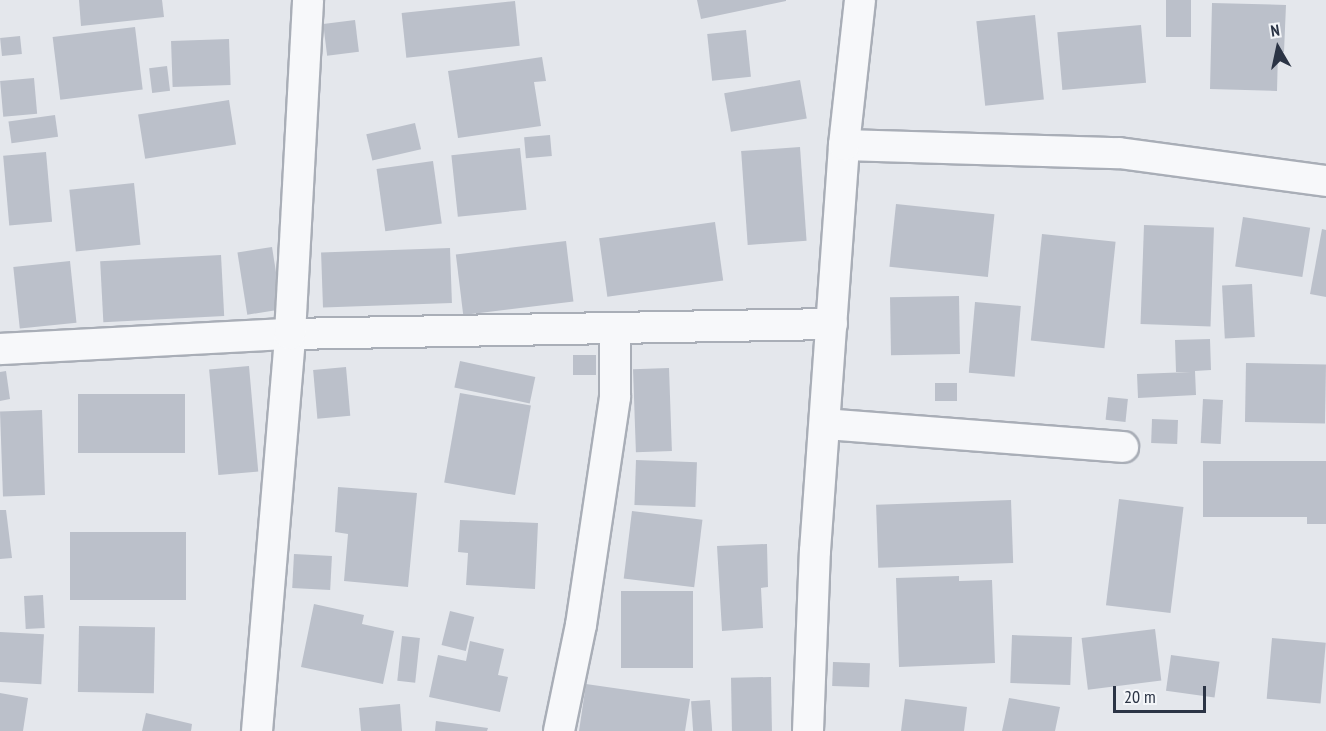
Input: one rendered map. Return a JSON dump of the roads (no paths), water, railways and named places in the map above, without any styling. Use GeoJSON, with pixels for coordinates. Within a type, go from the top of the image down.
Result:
{"type":"FeatureCollection","features":[{"type":"Feature","properties":{"kind":"street"},"geometry":{"type":"LineString","coordinates":[[257,731],[290,334],[308,0]]}},
{"type":"Feature","properties":{"kind":"street"},"geometry":{"type":"LineString","coordinates":[[808,731],[825,424],[844,145],[860,0]]}},
{"type":"Feature","properties":{"kind":"street"},"geometry":{"type":"LineString","coordinates":[[844,145],[1119,153],[1326,181]]}},
{"type":"Feature","properties":{"kind":"street"},"geometry":{"type":"LineString","coordinates":[[0,349],[290,334],[832,324]]}},
{"type":"Feature","properties":{"kind":"street"},"geometry":{"type":"LineString","coordinates":[[560,731],[581,625],[615,397],[615,328]]}},
{"type":"Feature","properties":{"kind":"street"},"geometry":{"type":"LineString","coordinates":[[825,424],[1124,447]]}}]}
